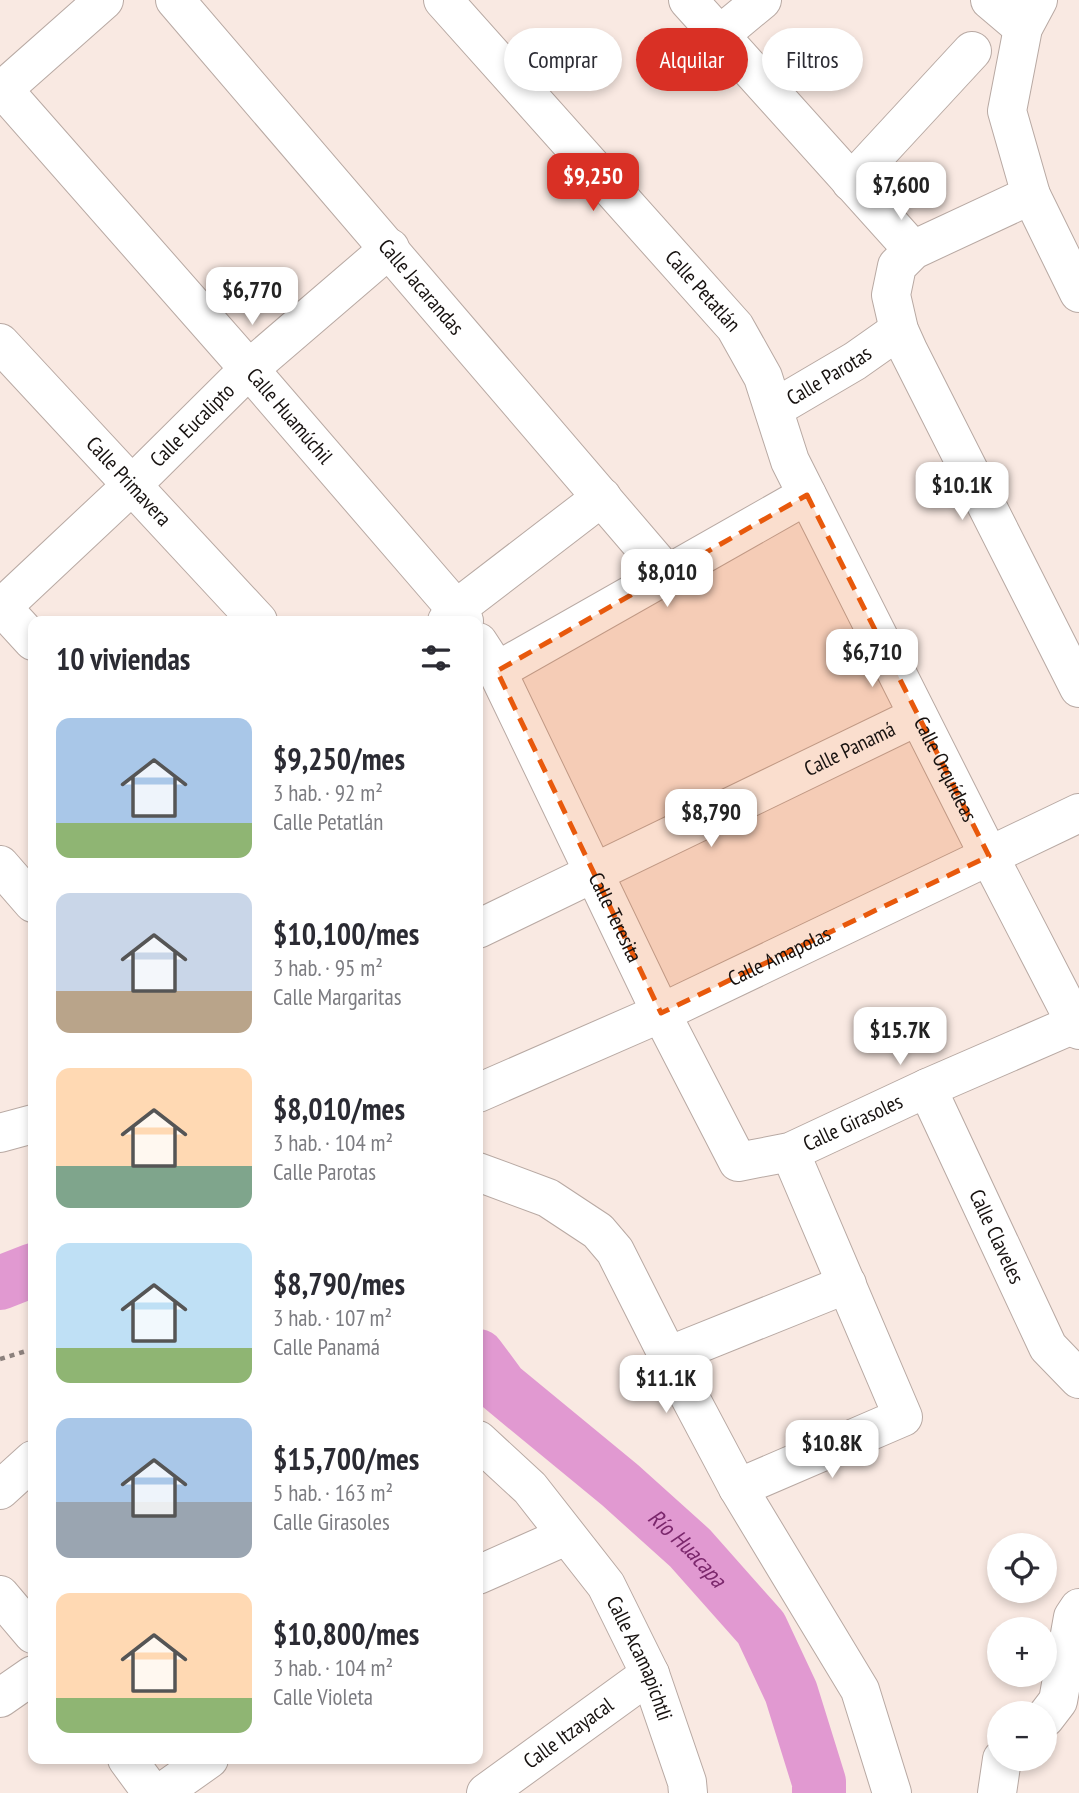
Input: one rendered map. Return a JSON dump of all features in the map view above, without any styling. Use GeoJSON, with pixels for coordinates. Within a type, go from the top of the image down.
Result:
{"type":"FeatureCollection","features":[{"type":"Feature","properties":{"kind":"street"},"geometry":{"type":"LineString","coordinates":[[1,89],[104,0]]}},
{"type":"Feature","properties":{"kind":"street","name":"Calle Jacarandas"},"geometry":{"type":"LineString","coordinates":[[175,0],[667,574]]}},
{"type":"Feature","properties":{"kind":"street","name":"Calle Petatlán"},"geometry":{"type":"LineString","coordinates":[[443,0],[734,327],[763,377],[775,408]]}},
{"type":"Feature","properties":{"kind":"street"},"geometry":{"type":"LineString","coordinates":[[688,0],[715,28]]}},
{"type":"Feature","properties":{"kind":"street"},"geometry":{"type":"LineString","coordinates":[[728,28],[762,0]]}},
{"type":"Feature","properties":{"kind":"street"},"geometry":{"type":"LineString","coordinates":[[990,0],[1031,14],[1007,111],[1031,195],[1079,293]]}},
{"type":"Feature","properties":{"kind":"street"},"geometry":{"type":"LineString","coordinates":[[851,182],[972,51]]}},
{"type":"Feature","properties":{"kind":"street"},"geometry":{"type":"LineString","coordinates":[[748,65],[913,250]]}},
{"type":"Feature","properties":{"kind":"street","name":"Calle Huamúchil"},"geometry":{"type":"LineString","coordinates":[[1,89],[249,369],[455,616]]}},
{"type":"Feature","properties":{"kind":"street"},"geometry":{"type":"LineString","coordinates":[[1031,195],[913,250],[897,265],[891,295],[899,330],[1079,688]]}},
{"type":"Feature","properties":{"kind":"street","name":"Calle Eucalipto"},"geometry":{"type":"LineString","coordinates":[[1,607],[131,486],[249,369],[390,248]]}},
{"type":"Feature","properties":{"kind":"street","name":"Calle Parotas"},"geometry":{"type":"LineString","coordinates":[[807,495],[790,461],[775,408],[855,361],[899,330]]}},
{"type":"Feature","properties":{"kind":"street","name":"Calle Primavera"},"geometry":{"type":"LineString","coordinates":[[0,344],[253,616]]}},
{"type":"Feature","properties":{"kind":"street"},"geometry":{"type":"LineString","coordinates":[[487,657],[667,574],[807,495]]}},
{"type":"Feature","properties":{"kind":"street","name":"Calle Orquídeas"},"geometry":{"type":"LineString","coordinates":[[807,495],[989,856],[1078,1025]]}},
{"type":"Feature","properties":{"kind":"street","name":"Calle Huamúchil"},"geometry":{"type":"LineString","coordinates":[[457,616],[602,497]]}},
{"type":"Feature","properties":{"kind":"street"},"geometry":{"type":"LineString","coordinates":[[1,607],[28,636]]}},
{"type":"Feature","properties":{"kind":"street","name":"Calle Teresita"},"geometry":{"type":"LineString","coordinates":[[487,657],[661,1013],[738,1162]]}},
{"type":"Feature","properties":{"kind":"street","name":"Calle Panamá"},"geometry":{"type":"LineString","coordinates":[[483,927],[918,716]]}},
{"type":"Feature","properties":{"kind":"street","name":"Calle Amapolas"},"geometry":{"type":"LineString","coordinates":[[483,1091],[661,1013],[1079,813]]}},
{"type":"Feature","properties":{"kind":"street"},"geometry":{"type":"LineString","coordinates":[[0,865],[28,897]]}},
{"type":"Feature","properties":{"kind":"street","name":"Calle Girasoles"},"geometry":{"type":"LineString","coordinates":[[738,1162],[790,1152],[926,1088],[1078,1025]]}},
{"type":"Feature","properties":{"kind":"street","name":"Calle Claveles"},"geometry":{"type":"LineString","coordinates":[[926,1088],[1048,1348],[1079,1379]]}},
{"type":"Feature","properties":{"kind":"street"},"geometry":{"type":"LineString","coordinates":[[738,1488],[903,1417],[790,1152]]}},
{"type":"Feature","properties":{"kind":"street"},"geometry":{"type":"LineString","coordinates":[[483,1174],[548,1198],[598,1231],[615,1251],[738,1488],[860,1690],[892,1793]]}},
{"type":"Feature","properties":{"kind":"street"},"geometry":{"type":"LineString","coordinates":[[668,1356],[847,1284]]}},
{"type":"Feature","properties":{"kind":"street","name":"Calle Acamapichtli"},"geometry":{"type":"LineString","coordinates":[[483,1445],[530,1489],[606,1585],[650,1674],[687,1782],[688,1793]]}},
{"type":"Feature","properties":{"kind":"street"},"geometry":{"type":"LineString","coordinates":[[0,1490],[28,1465]]}},
{"type":"Feature","properties":{"kind":"street"},"geometry":{"type":"LineString","coordinates":[[483,1574],[566,1536]]}},
{"type":"Feature","properties":{"kind":"street"},"geometry":{"type":"LineString","coordinates":[[0,1595],[28,1628]]}},
{"type":"Feature","properties":{"kind":"street"},"geometry":{"type":"LineString","coordinates":[[1057,1701],[1073,1617],[1079,1608]]}},
{"type":"Feature","properties":{"kind":"street","name":"Calle Itzayacal"},"geometry":{"type":"LineString","coordinates":[[486,1793],[650,1674]]}},
{"type":"Feature","properties":{"kind":"street"},"geometry":{"type":"LineString","coordinates":[[0,1698],[28,1678]]}},
{"type":"Feature","properties":{"kind":"street"},"geometry":{"type":"LineString","coordinates":[[131,1764],[152,1793]]}},
{"type":"Feature","properties":{"kind":"street"},"geometry":{"type":"LineString","coordinates":[[162,1793],[202,1764]]}},
{"type":"Feature","properties":{"kind":"street"},"geometry":{"type":"LineString","coordinates":[[997,1793],[1000,1771]]}},
{"type":"Feature","properties":{"kind":"path"},"geometry":{"type":"LineString","coordinates":[[0,1359],[28,1351]]}},
{"type":"Feature","properties":{"kind":"highlighted area"},"geometry":{"type":"Polygon","coordinates":[[[807,495],[989,856],[661,1013],[497,671],[807,495]]]}},
{"type":"Feature","properties":{"kind":"waterway","name":"Río Huacapa"},"geometry":{"type":"LineString","coordinates":[[0,1283],[28,1272]]}},
{"type":"Feature","properties":{"kind":"waterway","name":"Río Huacapa"},"geometry":{"type":"LineString","coordinates":[[483,1363],[501,1387],[620,1485],[690,1548],[761,1628],[791,1692],[819,1782],[819,1793]]}}]}
